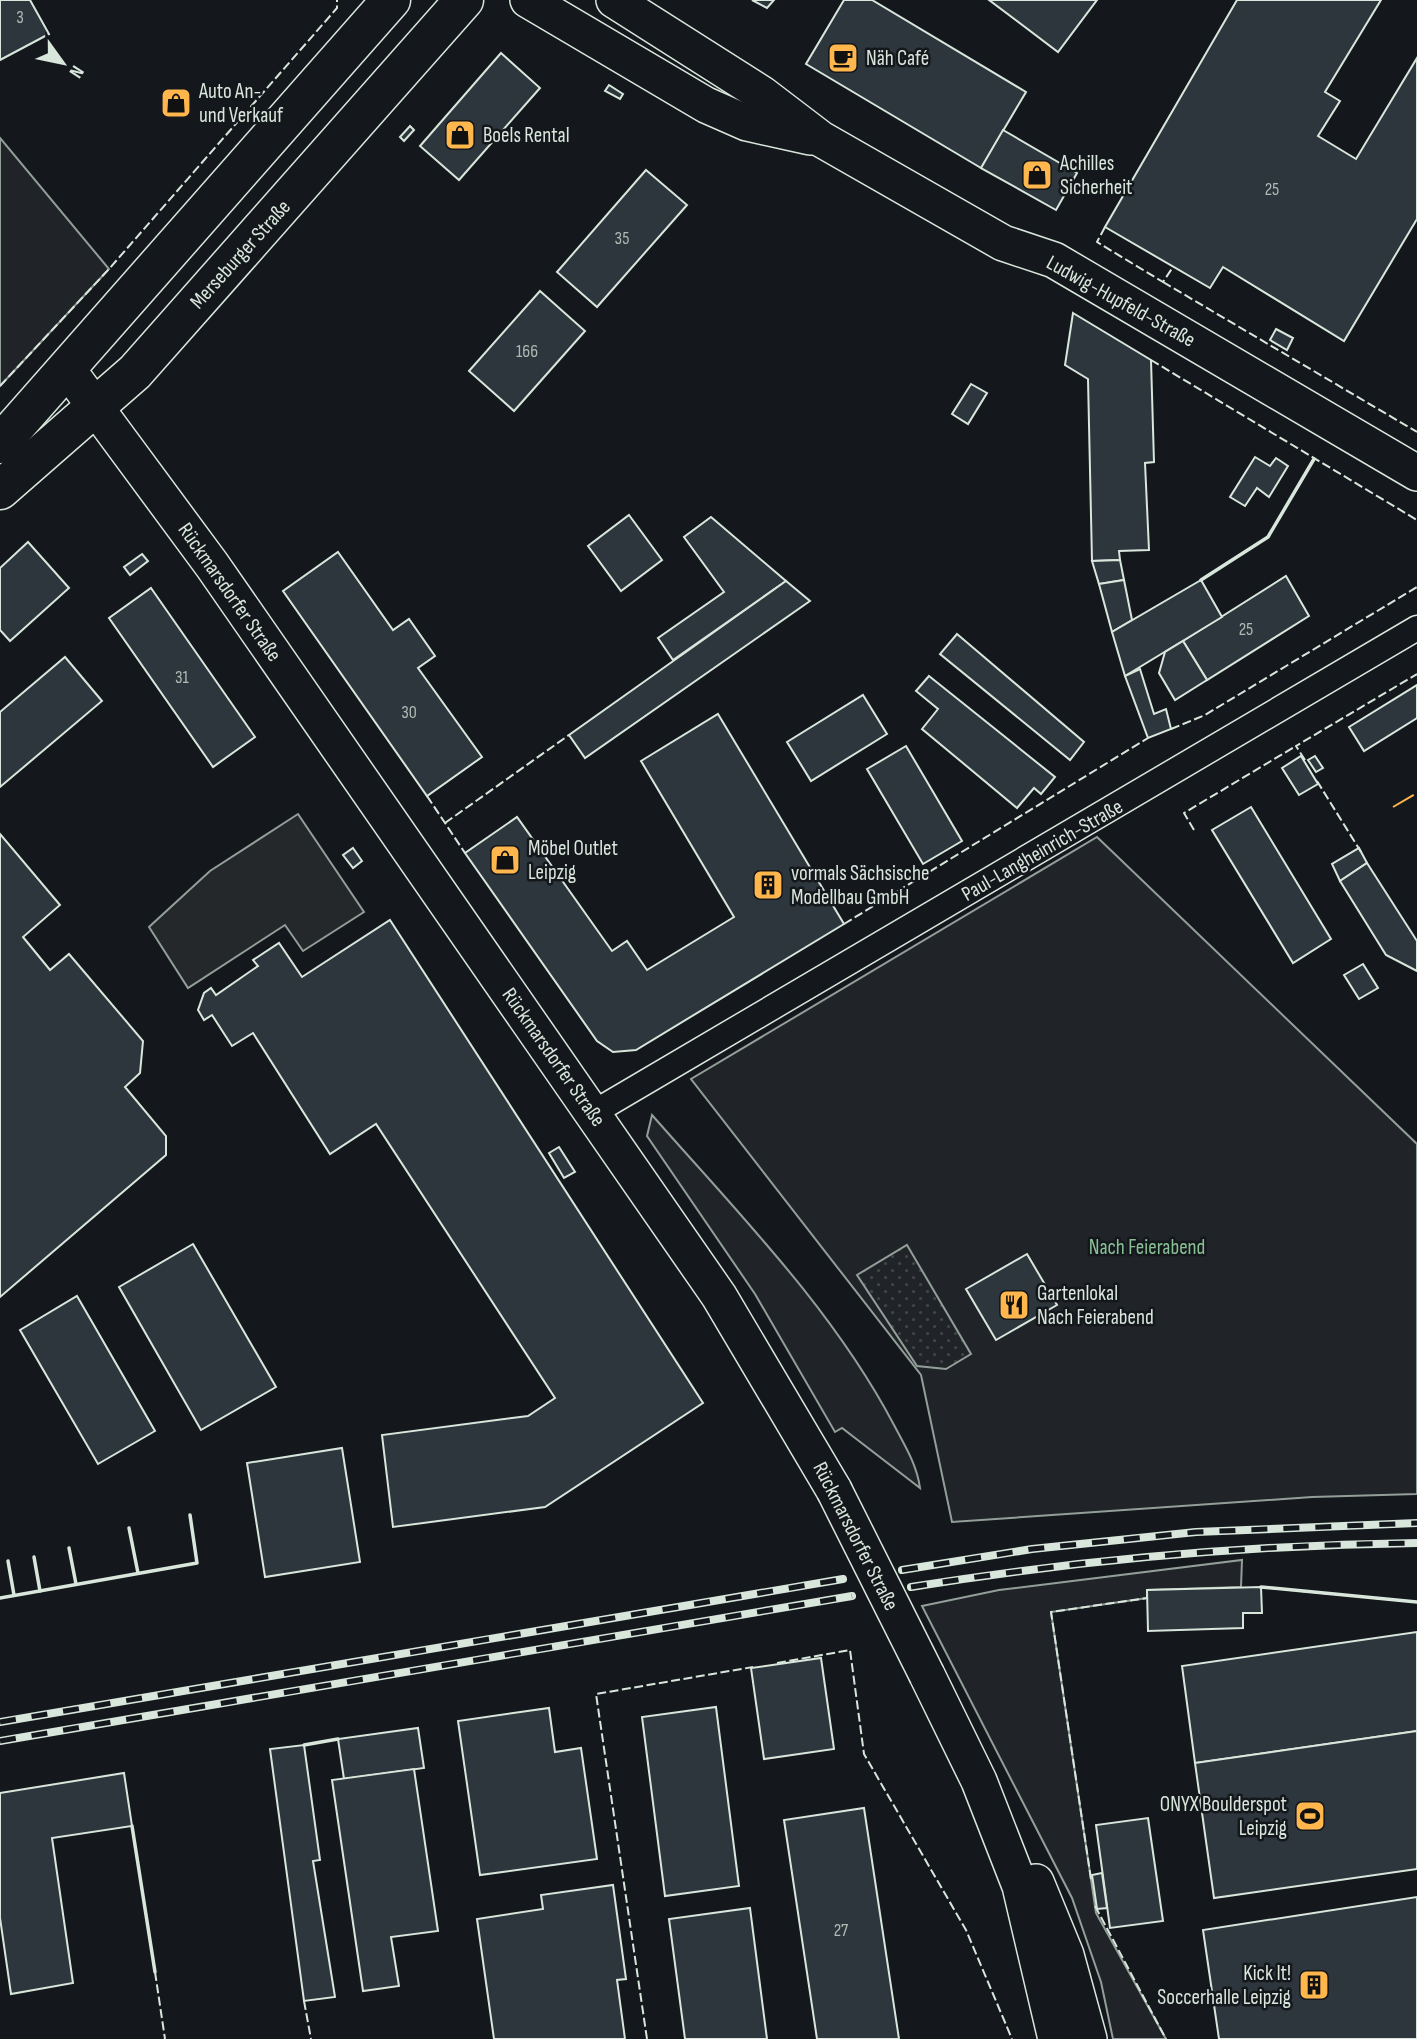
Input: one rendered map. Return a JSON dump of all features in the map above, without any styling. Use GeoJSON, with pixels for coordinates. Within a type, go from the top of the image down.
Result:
{"type":"FeatureCollection","features":[{"type":"Feature","properties":{"kind":"main road","name":"Merseburger Straße"},"geometry":{"type":"LineString","coordinates":[[0,491],[143,363],[464,0]]}},
{"type":"Feature","properties":{"kind":"main road","name":"Ludwig-Hupfeld-Straße"},"geometry":{"type":"LineString","coordinates":[[528,0],[706,105],[747,123],[821,139]]}},
{"type":"Feature","properties":{"kind":"main road","name":"Ludwig-Hupfeld-Straße"},"geometry":{"type":"LineString","coordinates":[[614,0],[762,94],[821,139],[1003,243],[1065,266],[1417,473]]}},
{"type":"Feature","properties":{"kind":"main road"},"geometry":{"type":"LineString","coordinates":[[0,444],[68,370],[375,9]]}},
{"type":"Feature","properties":{"kind":"main road","name":"Rückmarsdorfer Straße"},"geometry":{"type":"LineString","coordinates":[[68,370],[212,565],[719,1296],[834,1490],[979,1782],[1020,1886],[1056,2039]]}},
{"type":"Feature","properties":{"kind":"main road","name":"Rückmarsdorfer Straße"},"geometry":{"type":"LineString","coordinates":[[979,1782],[1014,1837],[1041,1892],[1066,1955],[1089,2039]]}},
{"type":"Feature","properties":{"kind":"street","name":"Paul-Langheinrich-Straße"},"geometry":{"type":"LineString","coordinates":[[593,1113],[1417,628]]}},
{"type":"Feature","properties":{"kind":"green space"},"geometry":{"type":"Polygon","coordinates":[[[0,138],[109,269],[0,386],[0,138]]]}},
{"type":"Feature","properties":{"kind":"green space","name":"Nach Feierabend"},"geometry":{"type":"Polygon","coordinates":[[[1097,837],[1417,1144],[1417,1494],[1312,1497],[952,1522],[921,1375],[691,1079],[1097,837]]]}},
{"type":"Feature","properties":{"kind":"green space"},"geometry":{"type":"Polygon","coordinates":[[[652,1115],[782,1263],[843,1341],[870,1382],[902,1440],[913,1463],[920,1488],[842,1428],[835,1432],[755,1294],[647,1136],[652,1115]]]}},
{"type":"Feature","properties":{"kind":"green space"},"geometry":{"type":"Polygon","coordinates":[[[907,1245],[971,1354],[946,1369],[917,1366],[857,1275],[907,1245]]]}},
{"type":"Feature","properties":{"kind":"green space"},"geometry":{"type":"Polygon","coordinates":[[[1242,1560],[1241,1587],[1148,1590],[1147,1598],[1051,1612],[1096,1913],[1166,2039],[1113,2039],[1101,1982],[1072,1898],[922,1606],[999,1590],[1242,1560]]]}},
{"type":"Feature","properties":{"kind":"shaded area"},"geometry":{"type":"Polygon","coordinates":[[[298,814],[364,912],[303,951],[285,925],[188,988],[149,927],[210,871],[298,814]]]}},
{"type":"Feature","properties":{"kind":"building"},"geometry":{"type":"Polygon","coordinates":[[[0,0],[30,0],[49,34],[0,60],[0,0]]]}},
{"type":"Feature","properties":{"kind":"building"},"geometry":{"type":"Polygon","coordinates":[[[752,0],[774,0],[767,8],[752,0]]]}},
{"type":"Feature","properties":{"kind":"building"},"geometry":{"type":"Polygon","coordinates":[[[844,0],[872,0],[1026,92],[981,168],[806,64],[844,0]]]}},
{"type":"Feature","properties":{"kind":"building"},"geometry":{"type":"Polygon","coordinates":[[[989,0],[1097,0],[1058,52],[989,0]]]}},
{"type":"Feature","properties":{"kind":"building"},"geometry":{"type":"Polygon","coordinates":[[[1237,0],[1381,0],[1325,92],[1340,101],[1318,136],[1356,159],[1417,58],[1417,219],[1344,341],[1223,267],[1210,288],[1105,227],[1237,0]]]}},
{"type":"Feature","properties":{"kind":"building"},"geometry":{"type":"Polygon","coordinates":[[[501,53],[540,88],[459,180],[420,146],[501,53]]]}},
{"type":"Feature","properties":{"kind":"building"},"geometry":{"type":"Polygon","coordinates":[[[609,85],[623,94],[620,99],[605,91],[609,85]]]}},
{"type":"Feature","properties":{"kind":"building"},"geometry":{"type":"Polygon","coordinates":[[[410,126],[414,130],[404,141],[400,137],[410,126]]]}},
{"type":"Feature","properties":{"kind":"building"},"geometry":{"type":"Polygon","coordinates":[[[1003,130],[1077,173],[1056,210],[981,168],[1003,130]]]}},
{"type":"Feature","properties":{"kind":"building"},"geometry":{"type":"Polygon","coordinates":[[[646,170],[687,205],[597,307],[557,272],[646,170]]]}},
{"type":"Feature","properties":{"kind":"building"},"geometry":{"type":"Polygon","coordinates":[[[540,291],[585,331],[514,411],[469,371],[540,291]]]}},
{"type":"Feature","properties":{"kind":"building"},"geometry":{"type":"Polygon","coordinates":[[[1073,313],[1151,360],[1154,462],[1145,463],[1149,550],[1119,551],[1120,560],[1092,561],[1088,379],[1065,365],[1073,313]]]}},
{"type":"Feature","properties":{"kind":"building"},"geometry":{"type":"Polygon","coordinates":[[[1276,329],[1293,338],[1287,350],[1270,340],[1276,329]]]}},
{"type":"Feature","properties":{"kind":"building"},"geometry":{"type":"Polygon","coordinates":[[[971,384],[987,393],[968,424],[952,414],[971,384]]]}},
{"type":"Feature","properties":{"kind":"building"},"geometry":{"type":"Polygon","coordinates":[[[1255,457],[1270,466],[1276,458],[1288,466],[1269,497],[1257,488],[1245,506],[1230,497],[1255,457]]]}},
{"type":"Feature","properties":{"kind":"building"},"geometry":{"type":"Polygon","coordinates":[[[629,515],[662,560],[621,591],[588,546],[629,515]]]}},
{"type":"Feature","properties":{"kind":"building"},"geometry":{"type":"Polygon","coordinates":[[[711,517],[786,581],[673,660],[658,638],[724,592],[684,537],[711,517]]]}},
{"type":"Feature","properties":{"kind":"building"},"geometry":{"type":"Polygon","coordinates":[[[28,542],[69,588],[10,641],[0,630],[0,568],[28,542]]]}},
{"type":"Feature","properties":{"kind":"building"},"geometry":{"type":"Polygon","coordinates":[[[338,552],[393,630],[409,619],[435,656],[418,668],[482,757],[427,796],[283,591],[338,552]]]}},
{"type":"Feature","properties":{"kind":"building"},"geometry":{"type":"Polygon","coordinates":[[[142,554],[148,561],[130,575],[124,567],[142,554]]]}},
{"type":"Feature","properties":{"kind":"building"},"geometry":{"type":"Polygon","coordinates":[[[1120,560],[1124,580],[1099,584],[1092,561],[1120,560]]]}},
{"type":"Feature","properties":{"kind":"building"},"geometry":{"type":"Polygon","coordinates":[[[1286,576],[1309,616],[1207,680],[1183,641],[1286,576]]]}},
{"type":"Feature","properties":{"kind":"building"},"geometry":{"type":"Polygon","coordinates":[[[1124,580],[1132,620],[1112,632],[1099,584],[1124,580]]]}},
{"type":"Feature","properties":{"kind":"building"},"geometry":{"type":"Polygon","coordinates":[[[1201,580],[1222,617],[1125,676],[1112,632],[1201,580]]]}},
{"type":"Feature","properties":{"kind":"building"},"geometry":{"type":"Polygon","coordinates":[[[786,581],[810,601],[585,758],[569,735],[786,581]]]}},
{"type":"Feature","properties":{"kind":"building"},"geometry":{"type":"Polygon","coordinates":[[[151,588],[255,737],[213,767],[109,618],[151,588]]]}},
{"type":"Feature","properties":{"kind":"building"},"geometry":{"type":"Polygon","coordinates":[[[957,634],[1084,742],[1070,760],[940,654],[957,634]]]}},
{"type":"Feature","properties":{"kind":"building"},"geometry":{"type":"Polygon","coordinates":[[[1183,641],[1207,680],[1175,700],[1159,673],[1165,652],[1183,641]]]}},
{"type":"Feature","properties":{"kind":"building"},"geometry":{"type":"Polygon","coordinates":[[[65,657],[102,701],[0,787],[0,712],[65,657]]]}},
{"type":"Feature","properties":{"kind":"building"},"geometry":{"type":"Polygon","coordinates":[[[1140,669],[1154,714],[1166,709],[1171,729],[1148,738],[1125,676],[1140,669]]]}},
{"type":"Feature","properties":{"kind":"building"},"geometry":{"type":"Polygon","coordinates":[[[929,676],[1055,777],[1041,794],[1034,788],[1017,808],[922,729],[938,709],[916,691],[929,676]]]}},
{"type":"Feature","properties":{"kind":"building"},"geometry":{"type":"Polygon","coordinates":[[[1417,685],[1417,718],[1364,751],[1349,727],[1417,685]]]}},
{"type":"Feature","properties":{"kind":"building"},"geometry":{"type":"Polygon","coordinates":[[[863,695],[887,734],[811,781],[787,742],[863,695]]]}},
{"type":"Feature","properties":{"kind":"building","name":"vormals Sächsische Modellbau GmbH"},"geometry":{"type":"Polygon","coordinates":[[[718,714],[844,924],[636,1050],[613,1052],[597,1041],[465,853],[517,817],[612,951],[627,941],[647,970],[734,917],[641,761],[718,714]]]}},
{"type":"Feature","properties":{"kind":"building"},"geometry":{"type":"Polygon","coordinates":[[[906,746],[962,841],[923,864],[867,769],[906,746]]]}},
{"type":"Feature","properties":{"kind":"building"},"geometry":{"type":"Polygon","coordinates":[[[1301,756],[1318,784],[1299,795],[1282,768],[1301,756]]]}},
{"type":"Feature","properties":{"kind":"building"},"geometry":{"type":"Polygon","coordinates":[[[1315,756],[1323,768],[1316,772],[1308,760],[1315,756]]]}},
{"type":"Feature","properties":{"kind":"building"},"geometry":{"type":"Polygon","coordinates":[[[1251,807],[1331,939],[1293,963],[1212,830],[1251,807]]]}},
{"type":"Feature","properties":{"kind":"building"},"geometry":{"type":"Polygon","coordinates":[[[0,834],[60,905],[23,937],[50,970],[69,954],[143,1041],[140,1073],[125,1087],[166,1136],[166,1155],[0,1297],[0,834]]]}},
{"type":"Feature","properties":{"kind":"building"},"geometry":{"type":"Polygon","coordinates":[[[353,848],[362,861],[353,868],[343,855],[353,848]]]}},
{"type":"Feature","properties":{"kind":"building"},"geometry":{"type":"Polygon","coordinates":[[[1359,848],[1367,863],[1340,881],[1332,864],[1359,848]]]}},
{"type":"Feature","properties":{"kind":"building"},"geometry":{"type":"Polygon","coordinates":[[[1367,863],[1417,941],[1417,971],[1386,955],[1340,881],[1367,863]]]}},
{"type":"Feature","properties":{"kind":"building"},"geometry":{"type":"Polygon","coordinates":[[[390,920],[703,1403],[545,1507],[393,1527],[382,1435],[528,1416],[555,1398],[376,1124],[330,1154],[253,1033],[232,1046],[212,1015],[204,1020],[198,1010],[204,993],[211,988],[216,995],[258,966],[253,960],[279,943],[302,977],[390,920]]]}},
{"type":"Feature","properties":{"kind":"building"},"geometry":{"type":"Polygon","coordinates":[[[1363,964],[1378,988],[1359,999],[1344,975],[1363,964]]]}},
{"type":"Feature","properties":{"kind":"building"},"geometry":{"type":"Polygon","coordinates":[[[559,1147],[575,1172],[564,1178],[549,1153],[559,1147]]]}},
{"type":"Feature","properties":{"kind":"building"},"geometry":{"type":"Polygon","coordinates":[[[193,1244],[276,1387],[201,1430],[119,1287],[193,1244]]]}},
{"type":"Feature","properties":{"kind":"building"},"geometry":{"type":"Polygon","coordinates":[[[1027,1254],[1057,1305],[996,1340],[966,1289],[1027,1254]]]}},
{"type":"Feature","properties":{"kind":"building"},"geometry":{"type":"Polygon","coordinates":[[[77,1296],[155,1431],[98,1464],[20,1330],[77,1296]]]}},
{"type":"Feature","properties":{"kind":"building"},"geometry":{"type":"Polygon","coordinates":[[[342,1448],[360,1562],[265,1577],[247,1463],[342,1448]]]}},
{"type":"Feature","properties":{"kind":"building"},"geometry":{"type":"Polygon","coordinates":[[[1261,1587],[1262,1613],[1243,1613],[1243,1628],[1148,1631],[1147,1590],[1261,1587]]]}},
{"type":"Feature","properties":{"kind":"building"},"geometry":{"type":"Polygon","coordinates":[[[1417,1632],[1417,1731],[1195,1763],[1182,1666],[1417,1632]]]}},
{"type":"Feature","properties":{"kind":"building"},"geometry":{"type":"Polygon","coordinates":[[[821,1658],[834,1749],[764,1759],[751,1668],[821,1658]]]}},
{"type":"Feature","properties":{"kind":"building"},"geometry":{"type":"Polygon","coordinates":[[[716,1707],[739,1886],[665,1896],[642,1717],[716,1707]]]}},
{"type":"Feature","properties":{"kind":"building"},"geometry":{"type":"Polygon","coordinates":[[[549,1708],[555,1752],[581,1748],[597,1859],[480,1875],[458,1721],[549,1708]]]}},
{"type":"Feature","properties":{"kind":"building"},"geometry":{"type":"Polygon","coordinates":[[[418,1728],[424,1768],[344,1779],[338,1739],[418,1728]]]}},
{"type":"Feature","properties":{"kind":"building","name":"ONYX Boulderspot Leipzig"},"geometry":{"type":"Polygon","coordinates":[[[1417,1731],[1417,1869],[1214,1898],[1195,1763],[1417,1731]]]}},
{"type":"Feature","properties":{"kind":"building"},"geometry":{"type":"Polygon","coordinates":[[[304,1745],[320,1860],[313,1861],[335,1997],[304,2001],[270,1749],[304,1745]]]}},
{"type":"Feature","properties":{"kind":"building"},"geometry":{"type":"Polygon","coordinates":[[[414,1769],[438,1931],[391,1937],[399,1986],[363,1991],[332,1780],[414,1769]]]}},
{"type":"Feature","properties":{"kind":"building"},"geometry":{"type":"Polygon","coordinates":[[[124,1773],[132,1826],[52,1838],[73,1983],[11,1994],[0,1918],[0,1793],[124,1773]]]}},
{"type":"Feature","properties":{"kind":"building"},"geometry":{"type":"Polygon","coordinates":[[[864,1808],[899,2039],[817,2039],[784,1820],[864,1808]]]}},
{"type":"Feature","properties":{"kind":"building"},"geometry":{"type":"Polygon","coordinates":[[[1148,1818],[1163,1921],[1110,1928],[1096,1825],[1148,1818]]]}},
{"type":"Feature","properties":{"kind":"building"},"geometry":{"type":"Polygon","coordinates":[[[1102,1873],[1107,1908],[1097,1909],[1092,1875],[1102,1873]]]}},
{"type":"Feature","properties":{"kind":"building"},"geometry":{"type":"Polygon","coordinates":[[[613,1885],[626,1979],[617,1980],[625,2039],[494,2039],[477,1919],[543,1909],[541,1895],[613,1885]]]}},
{"type":"Feature","properties":{"kind":"building","name":"Kick It! Soccerhalle Leipzig"},"geometry":{"type":"Polygon","coordinates":[[[1417,1897],[1417,2039],[1219,2039],[1203,1930],[1417,1897]]]}},
{"type":"Feature","properties":{"kind":"building"},"geometry":{"type":"Polygon","coordinates":[[[750,1908],[767,2039],[685,2039],[669,1919],[750,1908]]]}},
{"type":"Feature","properties":{"kind":"railway"},"geometry":{"type":"LineString","coordinates":[[902,1570],[1032,1549],[1196,1532],[1417,1523]]}},
{"type":"Feature","properties":{"kind":"railway"},"geometry":{"type":"LineString","coordinates":[[911,1587],[1037,1569],[1163,1556],[1289,1547],[1417,1543]]}},
{"type":"Feature","properties":{"kind":"railway"},"geometry":{"type":"LineString","coordinates":[[0,1722],[843,1579]]}},
{"type":"Feature","properties":{"kind":"railway"},"geometry":{"type":"LineString","coordinates":[[0,1741],[852,1596]]}},
{"type":"Feature","properties":{"kind":"fence"},"geometry":{"type":"LineString","coordinates":[[0,386],[109,269],[337,8],[337,0]]}},
{"type":"Feature","properties":{"kind":"fence"},"geometry":{"type":"LineString","coordinates":[[1105,227],[1097,242],[1163,282],[1173,267]]}},
{"type":"Feature","properties":{"kind":"fence"},"geometry":{"type":"LineString","coordinates":[[1163,282],[1417,432]]}},
{"type":"Feature","properties":{"kind":"fence"},"geometry":{"type":"LineString","coordinates":[[1151,360],[1417,520]]}},
{"type":"Feature","properties":{"kind":"fence"},"geometry":{"type":"LineString","coordinates":[[1171,729],[1205,715],[1417,587]]}},
{"type":"Feature","properties":{"kind":"fence"},"geometry":{"type":"LineString","coordinates":[[1305,760],[1296,746],[1417,674]]}},
{"type":"Feature","properties":{"kind":"fence"},"geometry":{"type":"LineString","coordinates":[[445,823],[569,735]]}},
{"type":"Feature","properties":{"kind":"fence"},"geometry":{"type":"LineString","coordinates":[[844,924],[1148,738]]}},
{"type":"Feature","properties":{"kind":"fence"},"geometry":{"type":"LineString","coordinates":[[1194,830],[1184,813],[1296,746]]}},
{"type":"Feature","properties":{"kind":"fence"},"geometry":{"type":"LineString","coordinates":[[1317,781],[1361,852]]}},
{"type":"Feature","properties":{"kind":"fence"},"geometry":{"type":"LineString","coordinates":[[427,796],[465,853]]}},
{"type":"Feature","properties":{"kind":"fence"},"geometry":{"type":"LineString","coordinates":[[1259,1587],[1417,1602]]}},
{"type":"Feature","properties":{"kind":"fence"},"geometry":{"type":"LineString","coordinates":[[1091,1879],[1051,1612],[1147,1598],[1147,1594]]}},
{"type":"Feature","properties":{"kind":"fence"},"geometry":{"type":"LineString","coordinates":[[777,1663],[850,1650],[864,1754],[966,1930],[1012,2039]]}},
{"type":"Feature","properties":{"kind":"fence"},"geometry":{"type":"LineString","coordinates":[[647,2039],[596,1694],[753,1667]]}},
{"type":"Feature","properties":{"kind":"fence"},"geometry":{"type":"LineString","coordinates":[[1095,1906],[1166,2039]]}},
{"type":"Feature","properties":{"kind":"fence"},"geometry":{"type":"LineString","coordinates":[[155,1972],[165,2039]]}},
{"type":"Feature","properties":{"kind":"fence"},"geometry":{"type":"LineString","coordinates":[[304,2001],[311,2039]]}},
{"type":"Feature","properties":{"kind":"wall"},"geometry":{"type":"LineString","coordinates":[[1201,580],[1268,537],[1314,459]]}},
{"type":"Feature","properties":{"kind":"wall"},"geometry":{"type":"LineString","coordinates":[[0,1598],[197,1563],[190,1515]]}},
{"type":"Feature","properties":{"kind":"wall"},"geometry":{"type":"LineString","coordinates":[[129,1528],[138,1573]]}},
{"type":"Feature","properties":{"kind":"wall"},"geometry":{"type":"LineString","coordinates":[[69,1548],[76,1584]]}},
{"type":"Feature","properties":{"kind":"wall"},"geometry":{"type":"LineString","coordinates":[[34,1557],[40,1591]]}},
{"type":"Feature","properties":{"kind":"wall"},"geometry":{"type":"LineString","coordinates":[[8,1561],[14,1595]]}},
{"type":"Feature","properties":{"kind":"wall"},"geometry":{"type":"LineString","coordinates":[[1261,1587],[1417,1602]]}},
{"type":"Feature","properties":{"kind":"wall"},"geometry":{"type":"LineString","coordinates":[[304,1745],[338,1739]]}},
{"type":"Feature","properties":{"kind":"wall"},"geometry":{"type":"LineString","coordinates":[[132,1826],[155,1972]]}},
{"type":"Feature","properties":{"kind":"power"},"geometry":{"type":"LineString","coordinates":[[1393,807],[1417,793]]}},
{"type":"Feature","properties":{"kind":"place","name":"Näh Café"},"geometry":{"type":"Point","coordinates":[843,58]}},
{"type":"Feature","properties":{"kind":"place","name":"Auto An- und Verkauf"},"geometry":{"type":"Point","coordinates":[176,103]}},
{"type":"Feature","properties":{"kind":"place","name":"Boels Rental"},"geometry":{"type":"Point","coordinates":[460,135]}},
{"type":"Feature","properties":{"kind":"place","name":"Achilles Sicherheit"},"geometry":{"type":"Point","coordinates":[1037,175]}},
{"type":"Feature","properties":{"kind":"place","name":"Möbel Outlet Leipzig"},"geometry":{"type":"Point","coordinates":[505,860]}},
{"type":"Feature","properties":{"kind":"place","name":"vormals Sächsische Modellbau GmbH"},"geometry":{"type":"Point","coordinates":[768,885]}},
{"type":"Feature","properties":{"kind":"place","name":"Gartenlokal Nach Feierabend"},"geometry":{"type":"Point","coordinates":[1014,1305]}},
{"type":"Feature","properties":{"kind":"place","name":"ONYX Boulderspot Leipzig"},"geometry":{"type":"Point","coordinates":[1310,1816]}},
{"type":"Feature","properties":{"kind":"place","name":"Kick It! Soccerhalle Leipzig"},"geometry":{"type":"Point","coordinates":[1314,1985]}}]}
